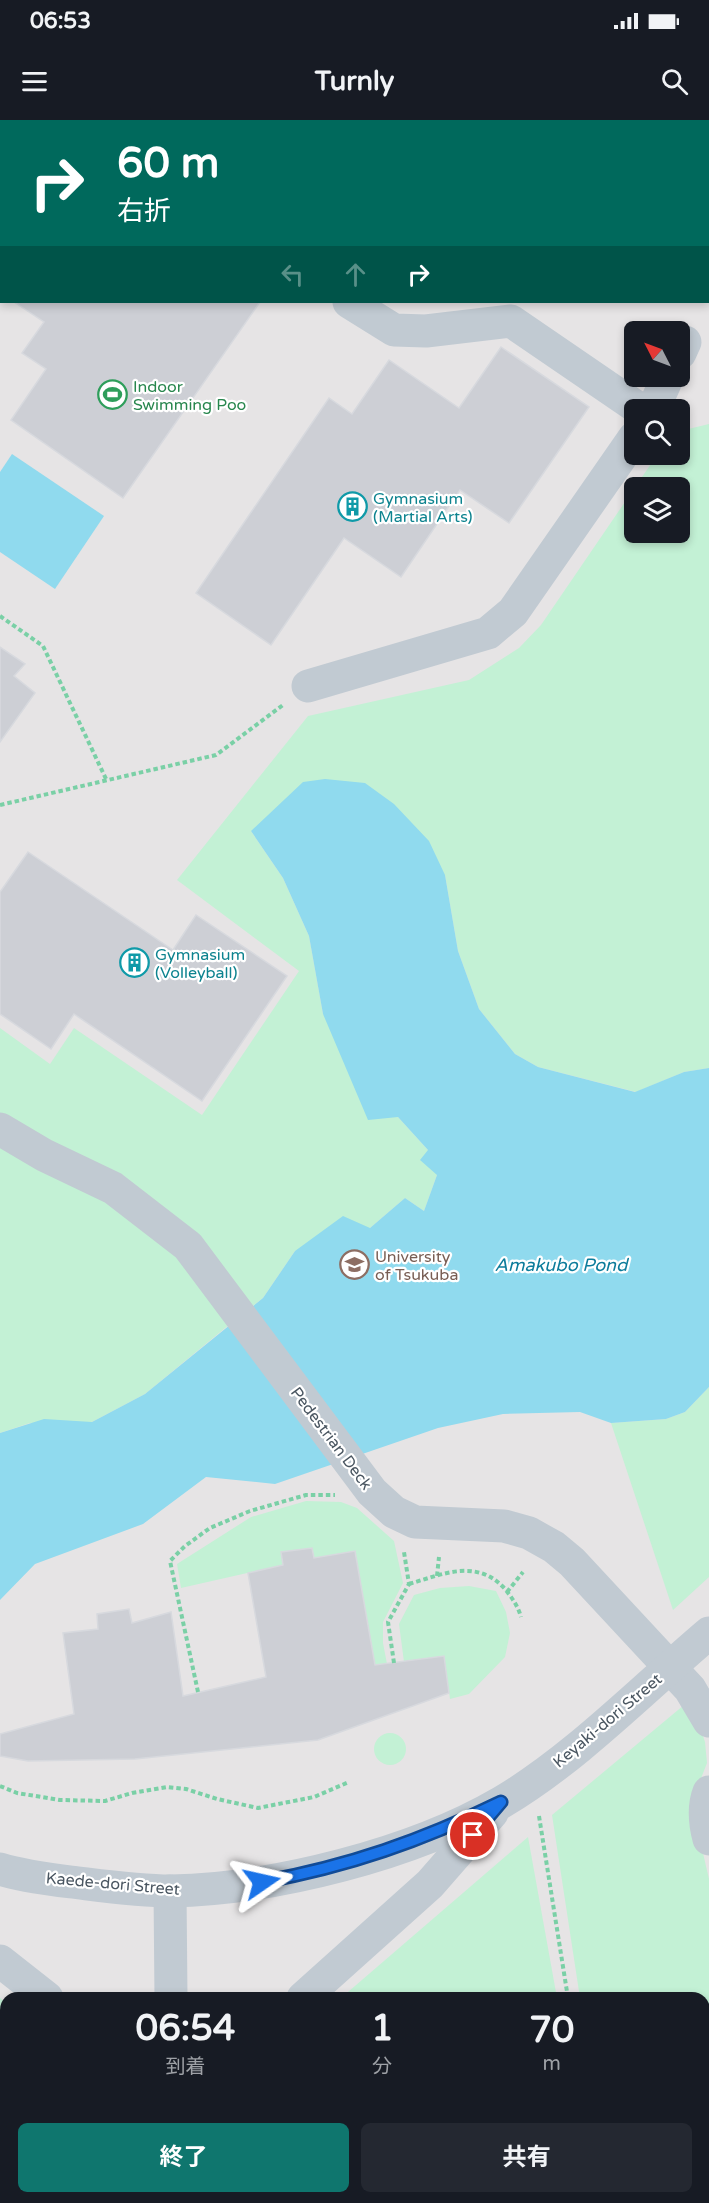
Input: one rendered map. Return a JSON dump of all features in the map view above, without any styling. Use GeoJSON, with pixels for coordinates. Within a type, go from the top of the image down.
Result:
{"type":"FeatureCollection","features":[{"type":"Feature","properties":{"kind":"street"},"geometry":{"type":"LineString","coordinates":[[352,303],[394,330],[426,331],[511,321],[625,399]]}},
{"type":"Feature","properties":{"kind":"street"},"geometry":{"type":"LineString","coordinates":[[308,686],[488,633],[513,612],[624,452]]}},
{"type":"Feature","properties":{"kind":"street","name":"Pedestrian Deck"},"geometry":{"type":"LineString","coordinates":[[0,1129],[44,1155],[112,1188],[188,1246],[372,1492],[394,1512],[415,1522],[504,1526],[529,1533],[554,1547],[572,1562],[690,1689],[709,1721]]}},
{"type":"Feature","properties":{"kind":"street","name":"Keyaki-dori Street"},"geometry":{"type":"LineString","coordinates":[[501,1802],[573,1751],[709,1633]]}},
{"type":"Feature","properties":{"kind":"street"},"geometry":{"type":"LineString","coordinates":[[709,1792],[706,1798],[706,1826],[709,1839]]}},
{"type":"Feature","properties":{"kind":"street"},"geometry":{"type":"LineString","coordinates":[[310,1992],[430,1884],[501,1802]]}},
{"type":"Feature","properties":{"kind":"street","name":"Kaede-dori Street"},"geometry":{"type":"LineString","coordinates":[[0,1869],[16,1874],[99,1886],[170,1891],[243,1886],[318,1872],[406,1845],[457,1824],[501,1802]]}},
{"type":"Feature","properties":{"kind":"street"},"geometry":{"type":"LineString","coordinates":[[170,1891],[171,1992]]}},
{"type":"Feature","properties":{"kind":"street"},"geometry":{"type":"LineString","coordinates":[[0,1961],[39,1992]]}},
{"type":"Feature","properties":{"kind":"path"},"geometry":{"type":"LineString","coordinates":[[0,616],[43,646],[107,781]]}},
{"type":"Feature","properties":{"kind":"path"},"geometry":{"type":"LineString","coordinates":[[0,806],[216,755],[308,686]]}},
{"type":"Feature","properties":{"kind":"path"},"geometry":{"type":"LineString","coordinates":[[198,1692],[170,1562],[185,1546],[210,1528],[250,1511],[306,1495],[345,1495]]}},
{"type":"Feature","properties":{"kind":"path"},"geometry":{"type":"LineString","coordinates":[[394,1663],[388,1622],[409,1584],[402,1546]]}},
{"type":"Feature","properties":{"kind":"path"},"geometry":{"type":"LineString","coordinates":[[437,1576],[439,1557]]}},
{"type":"Feature","properties":{"kind":"path"},"geometry":{"type":"LineString","coordinates":[[409,1584],[465,1571],[482,1572],[494,1579],[507,1592],[513,1599],[521,1617]]}},
{"type":"Feature","properties":{"kind":"path"},"geometry":{"type":"LineString","coordinates":[[507,1592],[523,1572]]}},
{"type":"Feature","properties":{"kind":"path"},"geometry":{"type":"LineString","coordinates":[[0,1786],[17,1793],[60,1800],[105,1801],[132,1793],[167,1787],[186,1789],[258,1808],[314,1797],[349,1782]]}},
{"type":"Feature","properties":{"kind":"path"},"geometry":{"type":"LineString","coordinates":[[539,1816],[567,1992]]}},
{"type":"Feature","properties":{"kind":"shaded area","name":"University of Tsukuba"},"geometry":{"type":"Polygon","coordinates":[[[0,303],[709,303],[709,1992],[0,1992],[0,303]]]}},
{"type":"Feature","properties":{"kind":"green space"},"geometry":{"type":"Polygon","coordinates":[[[709,424],[709,1068],[684,1072],[636,1092],[538,1067],[515,1054],[479,1009],[458,951],[445,875],[251,831],[283,878],[309,936],[323,1014],[398,1117],[428,1150],[437,1175],[424,1211],[405,1198],[370,1228],[295,1251],[263,1298],[250,1308],[0,1119],[0,1028],[50,1064],[74,1028],[202,1115],[299,971],[177,880],[308,716],[469,680],[519,648],[541,625],[624,504],[624,543],[690,543],[690,477],[642,477],[650,465],[690,465],[690,429],[709,424]]]}},
{"type":"Feature","properties":{"kind":"green space"},"geometry":{"type":"Polygon","coordinates":[[[0,1142],[111,1201],[175,1250],[230,1324],[145,1394],[92,1422],[30,1423],[0,1433],[0,1142]]]}},
{"type":"Feature","properties":{"kind":"green space"},"geometry":{"type":"Polygon","coordinates":[[[709,1387],[709,1577],[673,1610],[611,1423],[666,1419],[685,1412],[709,1387]]]}},
{"type":"Feature","properties":{"kind":"green space"},"geometry":{"type":"Polygon","coordinates":[[[306,1501],[341,1502],[357,1508],[394,1541],[403,1583],[383,1622],[383,1643],[387,1664],[375,1665],[354,1551],[314,1558],[312,1548],[281,1552],[283,1565],[181,1588],[177,1564],[251,1517],[306,1501]]]}},
{"type":"Feature","properties":{"kind":"green space"},"geometry":{"type":"Polygon","coordinates":[[[469,1586],[496,1591],[506,1612],[510,1633],[505,1657],[469,1694],[450,1699],[444,1657],[404,1662],[399,1624],[414,1595],[440,1588],[469,1586]]]}},
{"type":"Feature","properties":{"kind":"green space"},"geometry":{"type":"Polygon","coordinates":[[[684,1705],[699,1724],[705,1742],[707,1763],[700,1781],[696,1823],[709,1879],[709,1992],[579,1992],[552,1815],[684,1705]]]}},
{"type":"Feature","properties":{"kind":"green space"},"geometry":{"type":"Polygon","coordinates":[[[390,1733],[401,1738],[406,1749],[401,1760],[390,1765],[379,1760],[374,1749],[379,1738],[390,1733]]]}},
{"type":"Feature","properties":{"kind":"green space"},"geometry":{"type":"Polygon","coordinates":[[[528,1837],[556,1992],[348,1992],[528,1837]]]}},
{"type":"Feature","properties":{"kind":"water"},"geometry":{"type":"Polygon","coordinates":[[[12,454],[104,516],[55,589],[0,552],[0,472],[12,454]]]}},
{"type":"Feature","properties":{"kind":"water","name":"Amakubo Pond"},"geometry":{"type":"Polygon","coordinates":[[[325,779],[365,783],[394,804],[429,841],[445,875],[458,951],[479,1009],[515,1054],[538,1067],[635,1092],[684,1072],[709,1068],[709,1387],[685,1412],[666,1419],[611,1423],[580,1412],[503,1414],[438,1428],[275,1484],[206,1477],[143,1524],[35,1564],[0,1600],[0,1433],[44,1419],[92,1422],[145,1394],[263,1298],[295,1251],[343,1216],[370,1228],[405,1198],[424,1211],[437,1175],[420,1160],[428,1150],[398,1117],[368,1120],[323,1014],[309,936],[283,878],[251,831],[303,782],[325,779]]]}},
{"type":"Feature","properties":{"kind":"building","name":"Indoor Swimming Poo"},"geometry":{"type":"Polygon","coordinates":[[[16,303],[259,303],[123,498],[11,420],[46,369],[22,353],[44,322],[16,303]]]}},
{"type":"Feature","properties":{"kind":"building","name":"Gymnasium (Martial Arts)"},"geometry":{"type":"Polygon","coordinates":[[[501,347],[589,407],[509,523],[460,490],[401,577],[344,538],[271,645],[196,593],[329,398],[352,414],[389,360],[459,408],[501,347]]]}},
{"type":"Feature","properties":{"kind":"building"},"geometry":{"type":"Polygon","coordinates":[[[0,647],[25,664],[14,676],[35,693],[0,742],[0,647]]]}},
{"type":"Feature","properties":{"kind":"building","name":"Gymnasium (Volleyball)"},"geometry":{"type":"Polygon","coordinates":[[[28,852],[173,950],[196,915],[287,976],[202,1101],[74,1014],[51,1049],[0,1014],[0,892],[28,852]]]}},
{"type":"Feature","properties":{"kind":"building"},"geometry":{"type":"Polygon","coordinates":[[[312,1548],[314,1558],[355,1551],[375,1665],[444,1656],[449,1693],[318,1740],[135,1759],[28,1761],[0,1756],[0,1734],[74,1714],[63,1633],[98,1629],[97,1614],[129,1609],[132,1623],[171,1612],[183,1696],[266,1677],[248,1573],[283,1565],[281,1552],[312,1548]]]}},
{"type":"Feature","properties":{"kind":"place","name":"Indoor Swimming Poo"},"geometry":{"type":"Point","coordinates":[112,395]}},
{"type":"Feature","properties":{"kind":"place","name":"Gymnasium (Martial Arts)"},"geometry":{"type":"Point","coordinates":[352,507]}},
{"type":"Feature","properties":{"kind":"place","name":"Gymnasium (Volleyball)"},"geometry":{"type":"Point","coordinates":[134,963]}},
{"type":"Feature","properties":{"kind":"place","name":"University of Tsukuba"},"geometry":{"type":"Point","coordinates":[354,1265]}},
{"type":"Feature","properties":{"kind":"route"},"geometry":{"type":"LineString","coordinates":[[262,1882],[318,1872],[406,1845],[457,1824],[501,1802],[473,1835]]}}]}
